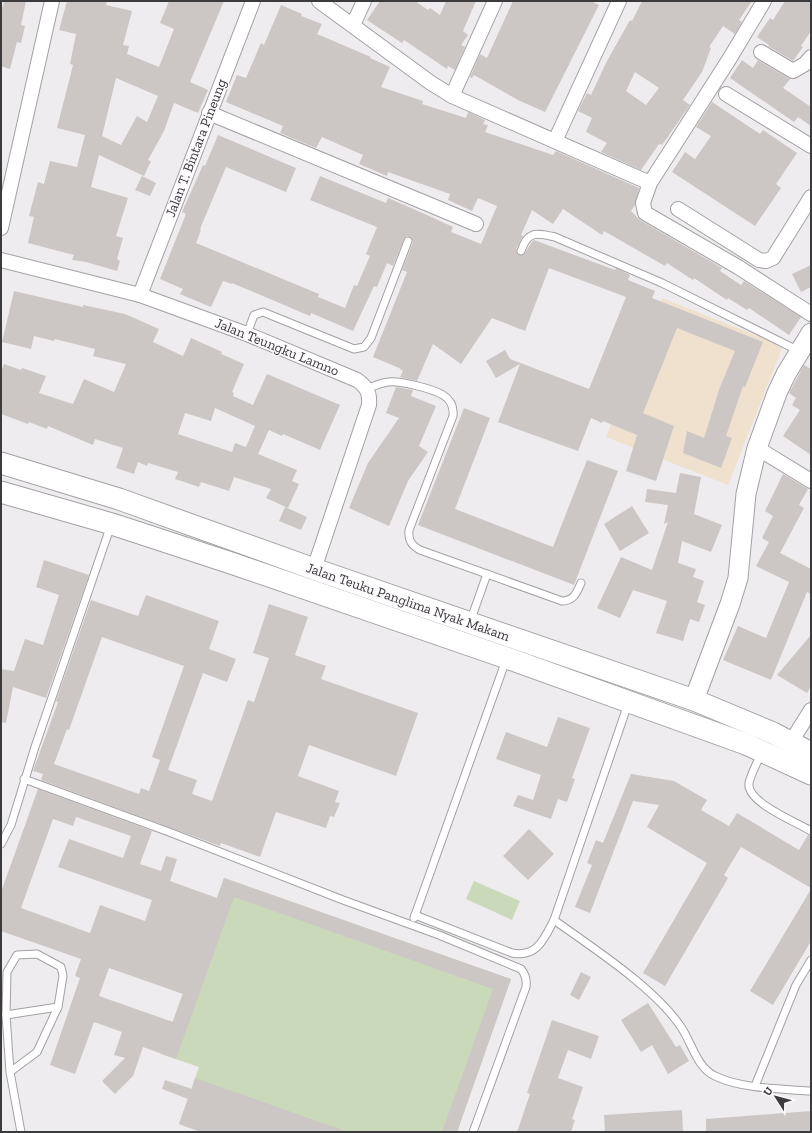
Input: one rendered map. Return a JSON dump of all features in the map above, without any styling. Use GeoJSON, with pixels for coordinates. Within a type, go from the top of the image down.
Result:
{"type":"FeatureCollection","features":[{"type":"Feature","properties":{"kind":"main road","name":"Jalan Teuku Panglima Nyak Makam"},"geometry":{"type":"LineString","coordinates":[[1,462],[119,499],[470,624],[694,700],[773,733],[811,753]]}},
{"type":"Feature","properties":{"kind":"main road","name":"Jalan Teuku Panglima Nyak Makam"},"geometry":{"type":"LineString","coordinates":[[1,492],[112,524],[507,658],[762,751],[811,774]]}},
{"type":"Feature","properties":{"kind":"main road"},"geometry":{"type":"LineString","coordinates":[[112,524],[119,499]]}},
{"type":"Feature","properties":{"kind":"street"},"geometry":{"type":"LineString","coordinates":[[1,228],[52,1]]}},
{"type":"Feature","properties":{"kind":"street","name":"Jalan T. Bintara Pineung"},"geometry":{"type":"LineString","coordinates":[[140,295],[253,1]]}},
{"type":"Feature","properties":{"kind":"street"},"geometry":{"type":"LineString","coordinates":[[319,1],[431,83],[452,96],[650,183]]}},
{"type":"Feature","properties":{"kind":"street"},"geometry":{"type":"LineString","coordinates":[[353,25],[364,1]]}},
{"type":"Feature","properties":{"kind":"street"},"geometry":{"type":"LineString","coordinates":[[452,96],[495,1]]}},
{"type":"Feature","properties":{"kind":"street"},"geometry":{"type":"LineString","coordinates":[[555,141],[620,1]]}},
{"type":"Feature","properties":{"kind":"street"},"geometry":{"type":"LineString","coordinates":[[764,1],[726,65],[650,183],[643,203],[645,213],[738,267],[811,314]]}},
{"type":"Feature","properties":{"kind":"street"},"geometry":{"type":"LineString","coordinates":[[761,52],[793,71],[805,64],[811,57]]}},
{"type":"Feature","properties":{"kind":"street"},"geometry":{"type":"LineString","coordinates":[[726,94],[811,146]]}},
{"type":"Feature","properties":{"kind":"street"},"geometry":{"type":"LineString","coordinates":[[209,113],[476,224]]}},
{"type":"Feature","properties":{"kind":"street"},"geometry":{"type":"LineString","coordinates":[[678,210],[759,260],[766,261],[773,258],[811,197]]}},
{"type":"Feature","properties":{"kind":"street","name":"Jalan Teungku Lamno"},"geometry":{"type":"LineString","coordinates":[[1,260],[140,295],[247,334],[357,380],[367,389]]}},
{"type":"Feature","properties":{"kind":"street"},"geometry":{"type":"LineString","coordinates":[[694,700],[738,578],[746,494],[757,448],[776,393],[806,344]]}},
{"type":"Feature","properties":{"kind":"street"},"geometry":{"type":"LineString","coordinates":[[314,569],[369,404],[370,395],[367,389]]}},
{"type":"Feature","properties":{"kind":"street"},"geometry":{"type":"LineString","coordinates":[[757,448],[811,481]]}},
{"type":"Feature","properties":{"kind":"street"},"geometry":{"type":"LineString","coordinates":[[791,742],[811,710]]}},
{"type":"Feature","properties":{"kind":"lane"},"geometry":{"type":"LineString","coordinates":[[521,251],[524,242],[531,235],[538,233],[555,237],[806,344]]}},
{"type":"Feature","properties":{"kind":"lane"},"geometry":{"type":"LineString","coordinates":[[247,334],[254,315],[263,312],[354,349],[364,347],[371,338],[408,241]]}},
{"type":"Feature","properties":{"kind":"lane"},"geometry":{"type":"LineString","coordinates":[[367,389],[389,381],[412,385],[442,394],[452,405],[453,416],[409,530],[409,539],[412,544],[420,550],[562,602],[568,601],[574,597],[582,583]]}},
{"type":"Feature","properties":{"kind":"lane"},"geometry":{"type":"LineString","coordinates":[[1,844],[11,825],[24,779],[112,524]]}},
{"type":"Feature","properties":{"kind":"lane"},"geometry":{"type":"LineString","coordinates":[[470,624],[486,574]]}},
{"type":"Feature","properties":{"kind":"lane"},"geometry":{"type":"LineString","coordinates":[[412,924],[507,658]]}},
{"type":"Feature","properties":{"kind":"lane"},"geometry":{"type":"LineString","coordinates":[[415,915],[521,955],[534,950],[546,935],[554,920],[628,702]]}},
{"type":"Feature","properties":{"kind":"lane"},"geometry":{"type":"LineString","coordinates":[[762,751],[749,783],[751,794],[760,802],[811,831]]}},
{"type":"Feature","properties":{"kind":"lane"},"geometry":{"type":"LineString","coordinates":[[24,779],[169,832],[343,900],[412,924],[513,965],[524,973],[527,980],[526,987],[473,1132]]}},
{"type":"Feature","properties":{"kind":"lane"},"geometry":{"type":"LineString","coordinates":[[554,920],[632,978],[661,1004],[681,1027],[702,1066],[714,1076],[725,1080],[756,1086],[811,1091]]}},
{"type":"Feature","properties":{"kind":"lane"},"geometry":{"type":"LineString","coordinates":[[10,1072],[37,1052],[58,1007],[63,976],[61,967],[37,954],[17,955],[6,972],[6,1015],[10,1072],[21,1132]]}},
{"type":"Feature","properties":{"kind":"lane"},"geometry":{"type":"LineString","coordinates":[[756,1086],[796,985],[811,960]]}},
{"type":"Feature","properties":{"kind":"lane"},"geometry":{"type":"LineString","coordinates":[[6,1015],[58,1007]]}},
{"type":"Feature","properties":{"kind":"shaded area"},"geometry":{"type":"Polygon","coordinates":[[[662,298],[783,346],[728,485],[606,437],[662,298]]]}},
{"type":"Feature","properties":{"kind":"green space"},"geometry":{"type":"Polygon","coordinates":[[[224,878],[511,979],[457,1132],[201,1132],[179,1124],[199,1067],[161,1054],[224,878]]]}},
{"type":"Feature","properties":{"kind":"green space"},"geometry":{"type":"Polygon","coordinates":[[[474,881],[520,901],[512,920],[466,899],[474,881]]]}},
{"type":"Feature","properties":{"kind":"building"},"geometry":{"type":"Polygon","coordinates":[[[4,1],[26,1],[21,25],[25,26],[21,43],[17,42],[10,69],[1,66],[1,6],[3,7],[4,1]]]}},
{"type":"Feature","properties":{"kind":"building"},"geometry":{"type":"Polygon","coordinates":[[[67,1],[107,1],[106,5],[132,11],[123,45],[129,46],[127,54],[159,67],[174,29],[160,23],[169,1],[224,1],[190,82],[208,90],[198,113],[174,103],[164,131],[148,160],[151,161],[144,176],[99,155],[91,187],[128,198],[116,236],[123,238],[117,259],[120,261],[117,271],[86,262],[72,260],[74,255],[28,243],[34,217],[29,216],[38,182],[44,184],[50,161],[77,167],[85,135],[57,128],[73,65],[70,64],[76,34],[59,30],[67,1]],[[116,78],[102,136],[121,145],[137,116],[147,122],[158,96],[116,78]]]}},
{"type":"Feature","properties":{"kind":"building"},"geometry":{"type":"Polygon","coordinates":[[[380,1],[415,1],[428,10],[430,8],[440,15],[446,1],[476,1],[463,31],[468,35],[461,45],[465,47],[455,70],[448,66],[447,69],[404,40],[402,43],[367,20],[380,1]]]}},
{"type":"Feature","properties":{"kind":"building"},"geometry":{"type":"Polygon","coordinates":[[[513,1],[591,1],[599,5],[545,112],[518,100],[474,75],[472,78],[470,77],[480,54],[487,58],[513,1]]]}},
{"type":"Feature","properties":{"kind":"building"},"geometry":{"type":"Polygon","coordinates":[[[642,1],[752,1],[739,20],[742,22],[735,34],[723,26],[709,47],[711,48],[702,72],[683,100],[690,105],[662,145],[659,144],[641,170],[601,152],[607,143],[586,132],[592,118],[578,111],[587,93],[591,95],[607,61],[630,20],[632,21],[642,1]],[[635,72],[626,91],[646,105],[659,88],[635,72]]]}},
{"type":"Feature","properties":{"kind":"building"},"geometry":{"type":"Polygon","coordinates":[[[785,1],[811,1],[811,31],[801,46],[803,47],[793,61],[768,46],[769,45],[757,37],[770,18],[773,20],[785,1]]]}},
{"type":"Feature","properties":{"kind":"building"},"geometry":{"type":"Polygon","coordinates":[[[281,5],[302,14],[301,16],[322,24],[317,34],[371,57],[370,58],[390,67],[381,87],[423,101],[422,104],[466,118],[468,112],[485,120],[483,124],[488,125],[485,132],[553,155],[556,151],[639,188],[635,205],[631,211],[640,220],[722,268],[720,271],[741,285],[744,281],[801,317],[789,335],[749,308],[747,310],[728,298],[727,300],[694,278],[693,280],[667,263],[665,266],[604,231],[602,235],[563,209],[553,224],[532,210],[521,235],[523,236],[516,249],[519,255],[524,255],[534,240],[615,270],[616,268],[630,275],[628,280],[655,291],[652,298],[763,342],[745,387],[743,386],[726,436],[732,438],[721,468],[683,453],[687,431],[704,438],[720,387],[735,351],[677,328],[643,413],[674,426],[656,481],[626,471],[637,435],[603,421],[602,423],[591,418],[578,451],[498,422],[520,364],[496,378],[486,361],[505,350],[510,359],[589,389],[626,297],[549,268],[525,331],[492,318],[461,364],[433,344],[417,381],[400,377],[403,371],[399,368],[373,357],[407,272],[402,270],[413,242],[410,237],[407,236],[404,239],[393,266],[387,263],[377,287],[374,286],[353,331],[311,313],[310,316],[232,283],[223,281],[211,307],[180,294],[183,289],[160,279],[186,214],[182,212],[203,165],[205,166],[218,135],[296,168],[286,192],[226,167],[200,229],[201,230],[196,243],[319,294],[318,297],[345,308],[354,285],[357,286],[370,256],[366,254],[377,227],[310,200],[320,176],[386,203],[388,198],[453,227],[451,232],[481,244],[497,206],[478,198],[472,211],[448,200],[450,194],[388,172],[387,176],[359,164],[363,155],[322,137],[316,148],[280,133],[283,126],[226,102],[237,75],[246,78],[261,43],[264,45],[281,5]]]}},
{"type":"Feature","properties":{"kind":"building"},"geometry":{"type":"Polygon","coordinates":[[[742,60],[753,68],[758,60],[790,79],[783,88],[811,107],[811,126],[798,117],[794,122],[730,78],[742,60]]]}},
{"type":"Feature","properties":{"kind":"building"},"geometry":{"type":"Polygon","coordinates":[[[712,102],[760,134],[763,130],[797,153],[776,184],[781,188],[755,226],[672,172],[685,152],[695,159],[711,136],[696,127],[712,102]]]}},
{"type":"Feature","properties":{"kind":"building"},"geometry":{"type":"Polygon","coordinates":[[[142,176],[156,183],[150,196],[135,190],[142,176]]]}},
{"type":"Feature","properties":{"kind":"building"},"geometry":{"type":"Polygon","coordinates":[[[811,265],[811,287],[801,292],[792,274],[811,265]]]}},
{"type":"Feature","properties":{"kind":"building"},"geometry":{"type":"Polygon","coordinates":[[[14,291],[83,307],[83,305],[125,314],[159,329],[153,342],[183,356],[191,338],[222,352],[221,354],[244,364],[232,392],[234,393],[233,396],[253,405],[267,374],[340,405],[320,450],[283,434],[282,436],[269,430],[258,454],[297,470],[292,481],[299,484],[288,508],[266,498],[271,489],[234,477],[229,491],[201,482],[199,487],[175,479],[178,472],[148,463],[147,466],[138,462],[134,474],[116,468],[123,448],[95,439],[93,445],[48,426],[47,429],[1,414],[1,372],[4,364],[46,376],[39,393],[73,404],[84,379],[114,392],[126,364],[93,356],[95,349],[55,339],[54,341],[34,336],[31,349],[2,342],[14,291]],[[215,408],[211,421],[185,413],[178,434],[232,452],[235,443],[246,447],[255,426],[215,408]]]}},
{"type":"Feature","properties":{"kind":"building"},"geometry":{"type":"Polygon","coordinates":[[[804,365],[811,369],[811,455],[783,436],[800,410],[792,405],[796,398],[789,393],[804,365]]]}},
{"type":"Feature","properties":{"kind":"building"},"geometry":{"type":"Polygon","coordinates":[[[396,387],[413,390],[411,396],[436,406],[419,446],[428,452],[408,481],[389,526],[349,508],[368,463],[399,418],[386,413],[396,387]]]}},
{"type":"Feature","properties":{"kind":"building"},"geometry":{"type":"Polygon","coordinates":[[[464,408],[490,418],[455,509],[553,547],[587,460],[618,471],[574,585],[418,525],[464,408]]]}},
{"type":"Feature","properties":{"kind":"building"},"geometry":{"type":"Polygon","coordinates":[[[680,473],[701,477],[694,514],[722,525],[711,552],[682,541],[678,563],[696,569],[693,577],[704,581],[697,602],[705,605],[699,622],[690,619],[683,641],[656,633],[667,601],[633,590],[620,618],[597,608],[621,557],[652,570],[668,522],[664,524],[668,505],[645,502],[647,489],[676,493],[680,473]]]}},
{"type":"Feature","properties":{"kind":"building"},"geometry":{"type":"Polygon","coordinates":[[[783,474],[808,489],[799,505],[804,508],[780,553],[811,569],[811,594],[807,592],[771,680],[723,660],[738,626],[766,638],[789,582],[756,566],[769,542],[762,538],[773,516],[765,511],[783,474]]]}},
{"type":"Feature","properties":{"kind":"building"},"geometry":{"type":"Polygon","coordinates":[[[632,506],[649,533],[620,551],[604,524],[632,506]]]}},
{"type":"Feature","properties":{"kind":"building"},"geometry":{"type":"Polygon","coordinates":[[[285,507],[307,517],[301,530],[279,521],[285,507]]]}},
{"type":"Feature","properties":{"kind":"building"},"geometry":{"type":"Polygon","coordinates":[[[44,560],[89,575],[46,698],[13,687],[6,723],[1,722],[1,669],[14,671],[25,639],[43,645],[59,595],[36,587],[44,560]]]}},
{"type":"Feature","properties":{"kind":"building"},"geometry":{"type":"Polygon","coordinates":[[[146,595],[219,621],[209,649],[236,659],[227,682],[203,673],[168,770],[197,780],[192,794],[212,801],[248,700],[254,702],[269,658],[253,653],[269,604],[308,617],[295,655],[326,666],[321,679],[418,713],[396,776],[309,745],[298,776],[339,791],[335,802],[340,803],[334,817],[330,816],[326,828],[276,812],[260,857],[221,843],[220,846],[41,780],[43,774],[33,771],[58,702],[56,701],[91,600],[138,616],[146,595]],[[102,637],[69,730],[67,729],[54,764],[139,794],[141,788],[149,791],[160,760],[152,757],[184,666],[102,637]]]}},
{"type":"Feature","properties":{"kind":"building"},"geometry":{"type":"Polygon","coordinates":[[[811,635],[811,686],[807,693],[777,675],[811,635]]]}},
{"type":"Feature","properties":{"kind":"building"},"geometry":{"type":"Polygon","coordinates":[[[558,717],[590,728],[572,778],[575,779],[567,802],[558,799],[551,819],[513,806],[518,795],[533,800],[541,775],[496,759],[506,732],[547,747],[558,717]]]}},
{"type":"Feature","properties":{"kind":"building"},"geometry":{"type":"Polygon","coordinates":[[[631,774],[674,781],[707,800],[701,810],[729,826],[737,813],[799,850],[808,835],[811,836],[811,888],[741,847],[724,875],[728,878],[665,986],[643,973],[707,863],[647,827],[659,805],[633,801],[590,913],[575,907],[592,865],[587,863],[596,840],[603,843],[631,774]]]}},
{"type":"Feature","properties":{"kind":"building"},"geometry":{"type":"Polygon","coordinates":[[[38,789],[152,831],[140,864],[161,871],[166,856],[177,859],[170,881],[217,898],[224,878],[511,979],[457,1132],[442,1132],[493,989],[234,897],[176,1059],[143,1047],[133,1076],[115,1094],[102,1081],[125,1058],[114,1055],[122,1032],[94,1022],[75,1074],[50,1065],[80,978],[75,976],[81,959],[1,931],[1,892],[38,789]],[[76,817],[73,826],[53,819],[21,908],[90,933],[100,905],[145,921],[152,900],[58,867],[69,839],[123,858],[131,836],[76,817]],[[109,968],[99,996],[173,1022],[183,994],[109,968]]]}},
{"type":"Feature","properties":{"kind":"building"},"geometry":{"type":"Polygon","coordinates":[[[529,829],[554,854],[528,880],[503,856],[529,829]]]}},
{"type":"Feature","properties":{"kind":"building"},"geometry":{"type":"Polygon","coordinates":[[[811,889],[811,941],[773,1005],[750,991],[811,889]]]}},
{"type":"Feature","properties":{"kind":"building"},"geometry":{"type":"Polygon","coordinates":[[[581,972],[591,977],[579,1000],[570,995],[581,972]]]}},
{"type":"Feature","properties":{"kind":"building"},"geometry":{"type":"Polygon","coordinates":[[[648,1003],[676,1047],[680,1045],[689,1061],[668,1074],[652,1045],[641,1052],[621,1020],[648,1003]]]}},
{"type":"Feature","properties":{"kind":"building"},"geometry":{"type":"Polygon","coordinates":[[[552,1020],[599,1036],[591,1059],[568,1050],[558,1078],[583,1087],[572,1119],[575,1120],[571,1132],[517,1132],[530,1094],[527,1093],[552,1020]]]}},
{"type":"Feature","properties":{"kind":"building"},"geometry":{"type":"Polygon","coordinates":[[[195,1078],[342,1130],[342,1132],[201,1132],[179,1124],[188,1099],[162,1089],[165,1080],[192,1089],[195,1078]]]}},
{"type":"Feature","properties":{"kind":"building"},"geometry":{"type":"Polygon","coordinates":[[[682,1110],[683,1132],[605,1132],[604,1115],[682,1110]]]}},
{"type":"Feature","properties":{"kind":"building"},"geometry":{"type":"Polygon","coordinates":[[[811,1111],[811,1132],[706,1132],[706,1119],[811,1111]]]}}]}
